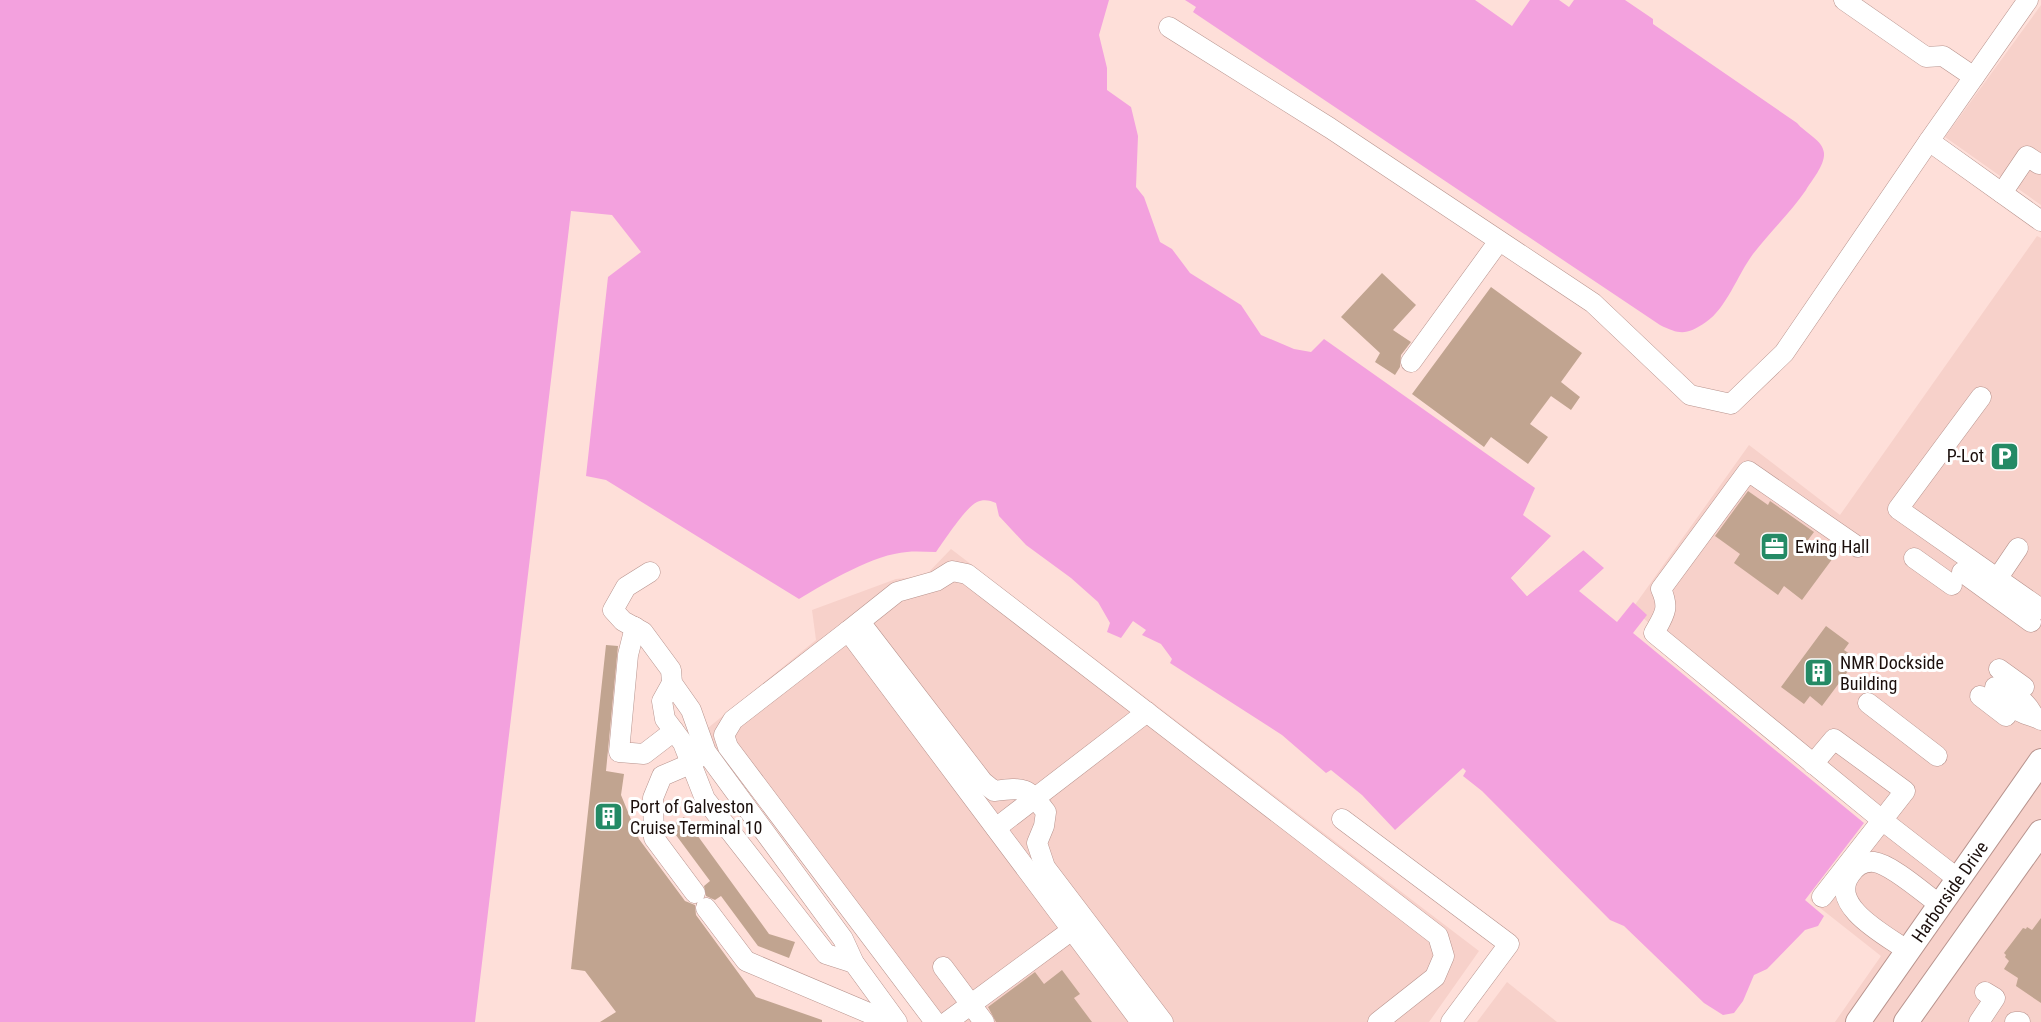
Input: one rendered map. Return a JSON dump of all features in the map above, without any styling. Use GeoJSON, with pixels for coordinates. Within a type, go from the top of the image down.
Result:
{"type":"FeatureCollection","features":[{"type":"Feature","properties":{"kind":"main road","name":"Harborside Drive"},"geometry":{"type":"LineString","coordinates":[[1858,1022],[2041,761]]}},
{"type":"Feature","properties":{"kind":"main road"},"geometry":{"type":"LineString","coordinates":[[1906,1022],[2041,832]]}},
{"type":"Feature","properties":{"kind":"main road"},"geometry":{"type":"LineString","coordinates":[[1889,978],[1924,998]]}},
{"type":"Feature","properties":{"kind":"street"},"geometry":{"type":"LineString","coordinates":[[1844,0],[1926,57],[1943,56],[1974,77]]}},
{"type":"Feature","properties":{"kind":"street"},"geometry":{"type":"LineString","coordinates":[[1169,27],[1330,128],[1593,303],[1690,395],[1731,404],[1784,353],[2028,0]]}},
{"type":"Feature","properties":{"kind":"street"},"geometry":{"type":"LineString","coordinates":[[1929,141],[2041,221]]}},
{"type":"Feature","properties":{"kind":"street"},"geometry":{"type":"LineString","coordinates":[[2002,193],[2027,156],[2039,164]]}},
{"type":"Feature","properties":{"kind":"street"},"geometry":{"type":"LineString","coordinates":[[1411,362],[1499,241]]}},
{"type":"Feature","properties":{"kind":"street"},"geometry":{"type":"LineString","coordinates":[[1981,397],[1898,509],[1997,579],[2036,616]]}},
{"type":"Feature","properties":{"kind":"street"},"geometry":{"type":"LineString","coordinates":[[1858,547],[1748,471],[1661,589],[1666,601],[1666,610],[1654,633],[1882,820],[1958,879]]}},
{"type":"Feature","properties":{"kind":"street"},"geometry":{"type":"LineString","coordinates":[[1997,579],[2018,548]]}},
{"type":"Feature","properties":{"kind":"street"},"geometry":{"type":"LineString","coordinates":[[1914,558],[2036,616]]}},
{"type":"Feature","properties":{"kind":"street"},"geometry":{"type":"LineString","coordinates":[[935,1022],[728,747],[724,735],[733,720],[897,592],[936,581],[952,571],[967,574],[1438,936],[1444,956],[1435,977],[1378,1022]]}},
{"type":"Feature","properties":{"kind":"street"},"geometry":{"type":"LineString","coordinates":[[650,572],[626,587],[613,610],[623,621],[643,632],[671,670],[672,683],[691,710],[705,799],[826,954],[854,963]]}},
{"type":"Feature","properties":{"kind":"street"},"geometry":{"type":"LineString","coordinates":[[854,626],[982,782],[994,792],[1016,788],[1031,792],[1046,812],[1044,826],[1037,843],[1046,867],[1163,1022]]}},
{"type":"Feature","properties":{"kind":"street"},"geometry":{"type":"LineString","coordinates":[[854,626],[996,828],[1141,1022]]}},
{"type":"Feature","properties":{"kind":"street"},"geometry":{"type":"LineString","coordinates":[[635,627],[627,655],[619,752],[644,754],[674,731]]}},
{"type":"Feature","properties":{"kind":"street"},"geometry":{"type":"LineString","coordinates":[[1999,669],[2037,710]]}},
{"type":"Feature","properties":{"kind":"street"},"geometry":{"type":"LineString","coordinates":[[672,683],[662,701],[665,719],[843,939],[854,963],[897,1022]]}},
{"type":"Feature","properties":{"kind":"street"},"geometry":{"type":"LineString","coordinates":[[1980,696],[2014,722]]}},
{"type":"Feature","properties":{"kind":"street"},"geometry":{"type":"LineString","coordinates":[[1868,703],[1937,756]]}},
{"type":"Feature","properties":{"kind":"street"},"geometry":{"type":"LineString","coordinates":[[996,828],[1147,712]]}},
{"type":"Feature","properties":{"kind":"street"},"geometry":{"type":"LineString","coordinates":[[1814,764],[1834,739],[1905,791],[1822,897]]}},
{"type":"Feature","properties":{"kind":"street"},"geometry":{"type":"LineString","coordinates":[[698,758],[662,776],[653,798],[654,838],[746,961],[890,1022]]}},
{"type":"Feature","properties":{"kind":"street"},"geometry":{"type":"LineString","coordinates":[[1342,819],[1509,944],[1451,1022]]}},
{"type":"Feature","properties":{"kind":"street"},"geometry":{"type":"LineString","coordinates":[[1908,951],[1855,912],[1847,901],[1844,888],[1849,876],[1858,865],[1872,862],[1886,866],[1940,905]]}},
{"type":"Feature","properties":{"kind":"street"},"geometry":{"type":"LineString","coordinates":[[947,1022],[1072,930]]}},
{"type":"Feature","properties":{"kind":"street"},"geometry":{"type":"LineString","coordinates":[[943,967],[984,1022]]}},
{"type":"Feature","properties":{"kind":"street"},"geometry":{"type":"LineString","coordinates":[[1979,1022],[1995,998],[1985,992]]}},
{"type":"Feature","properties":{"kind":"shaded area"},"geometry":{"type":"Polygon","coordinates":[[[0,0],[1109,0],[1099,35],[1107,68],[1107,90],[1131,107],[1138,136],[1136,187],[1144,197],[1160,242],[1172,249],[1190,273],[1241,305],[1261,335],[1294,349],[1311,352],[1324,339],[1535,488],[1523,515],[1551,536],[1511,578],[1527,596],[1583,550],[1604,568],[1579,591],[1617,622],[1633,602],[1647,615],[1633,633],[1864,823],[1805,900],[1824,916],[1818,926],[1805,930],[1767,969],[1754,975],[1743,1001],[1734,1013],[1723,1015],[1704,1003],[1624,926],[1610,920],[1482,791],[1463,776],[1466,771],[1463,768],[1395,830],[1362,795],[1331,770],[1326,773],[1282,735],[1170,663],[1172,659],[1161,644],[1142,635],[1146,630],[1133,621],[1121,638],[1107,632],[1110,623],[1098,602],[1071,578],[1026,545],[999,516],[996,503],[991,501],[982,500],[972,505],[936,552],[894,554],[866,563],[799,599],[606,480],[586,476],[608,277],[641,252],[612,215],[571,211],[475,1022],[0,1022],[0,0]]]}},
{"type":"Feature","properties":{"kind":"shaded area"},"geometry":{"type":"Polygon","coordinates":[[[1185,0],[1475,0],[1512,26],[1530,0],[1559,0],[1569,7],[1574,0],[1625,0],[1653,19],[1653,24],[1797,123],[1817,140],[1823,148],[1824,158],[1806,190],[1747,262],[1720,309],[1694,329],[1683,332],[1673,331],[1660,325],[1193,12],[1196,7],[1185,0]]]}},
{"type":"Feature","properties":{"kind":"shaded area"},"geometry":{"type":"Polygon","coordinates":[[[2041,5],[2041,205],[1945,137],[2041,5]]]}},
{"type":"Feature","properties":{"kind":"shaded area"},"geometry":{"type":"Polygon","coordinates":[[[2037,236],[2041,238],[2041,1022],[1835,1022],[1881,956],[1810,900],[1879,811],[1632,609],[1749,445],[1840,515],[2037,236]]]}},
{"type":"Feature","properties":{"kind":"shaded area"},"geometry":{"type":"Polygon","coordinates":[[[951,549],[1479,951],[1429,1022],[924,1022],[703,732],[816,640],[812,610],[896,579],[925,576],[951,549]]]}},
{"type":"Feature","properties":{"kind":"shaded area"},"geometry":{"type":"Polygon","coordinates":[[[1507,982],[1557,1022],[1477,1022],[1507,982]]]}},
{"type":"Feature","properties":{"kind":"pier"},"geometry":{"type":"Polygon","coordinates":[[[1554,534],[1553,538],[1515,578],[1527,592],[1581,547],[1586,548],[1527,596],[1511,578],[1554,534]]]}},
{"type":"Feature","properties":{"kind":"building"},"geometry":{"type":"Polygon","coordinates":[[[1382,273],[1416,305],[1393,330],[1411,342],[1401,355],[1400,367],[1395,375],[1375,362],[1380,353],[1341,317],[1382,273]]]}},
{"type":"Feature","properties":{"kind":"building"},"geometry":{"type":"Polygon","coordinates":[[[1491,287],[1582,353],[1561,382],[1580,397],[1571,410],[1551,396],[1530,424],[1548,437],[1528,464],[1491,437],[1484,447],[1412,394],[1491,287]]]}},
{"type":"Feature","properties":{"kind":"building","name":"Ewing Hall"},"geometry":{"type":"Polygon","coordinates":[[[1748,491],[1768,505],[1770,501],[1814,532],[1808,540],[1833,558],[1802,600],[1784,586],[1778,595],[1734,563],[1740,554],[1715,536],[1748,491]]]}},
{"type":"Feature","properties":{"kind":"building","name":"NMR Dockside Building"},"geometry":{"type":"Polygon","coordinates":[[[1826,626],[1849,643],[1844,650],[1857,659],[1822,706],[1810,696],[1804,704],[1781,687],[1826,626]]]}},
{"type":"Feature","properties":{"kind":"building","name":"Port of Galveston Cruise Terminal 10"},"geometry":{"type":"Polygon","coordinates":[[[606,645],[618,646],[606,771],[624,774],[621,795],[639,839],[685,901],[695,905],[696,915],[756,997],[822,1020],[822,1022],[600,1022],[616,1012],[585,971],[571,969],[606,645]]]}},
{"type":"Feature","properties":{"kind":"building"},"geometry":{"type":"Polygon","coordinates":[[[684,817],[769,934],[795,942],[789,958],[758,946],[721,896],[715,900],[706,896],[704,886],[710,881],[670,827],[684,817]]]}},
{"type":"Feature","properties":{"kind":"building"},"geometry":{"type":"Polygon","coordinates":[[[2041,918],[2041,1003],[2016,986],[2018,978],[2004,969],[2009,961],[2004,953],[2023,928],[2027,927],[2032,930],[2041,918]]]}},
{"type":"Feature","properties":{"kind":"building"},"geometry":{"type":"Polygon","coordinates":[[[1062,970],[1080,994],[1074,998],[1092,1022],[996,1022],[988,1007],[1035,972],[1044,984],[1062,970]]]}},
{"type":"Feature","properties":{"kind":"place","name":"P-Lot"},"geometry":{"type":"Point","coordinates":[2005,456]}},
{"type":"Feature","properties":{"kind":"place","name":"Ewing Hall"},"geometry":{"type":"Point","coordinates":[1774,547]}},
{"type":"Feature","properties":{"kind":"place","name":"NMR Dockside Building"},"geometry":{"type":"Point","coordinates":[1819,673]}},
{"type":"Feature","properties":{"kind":"place","name":"Port of Galveston Cruise Terminal 10"},"geometry":{"type":"Point","coordinates":[609,817]}}]}
